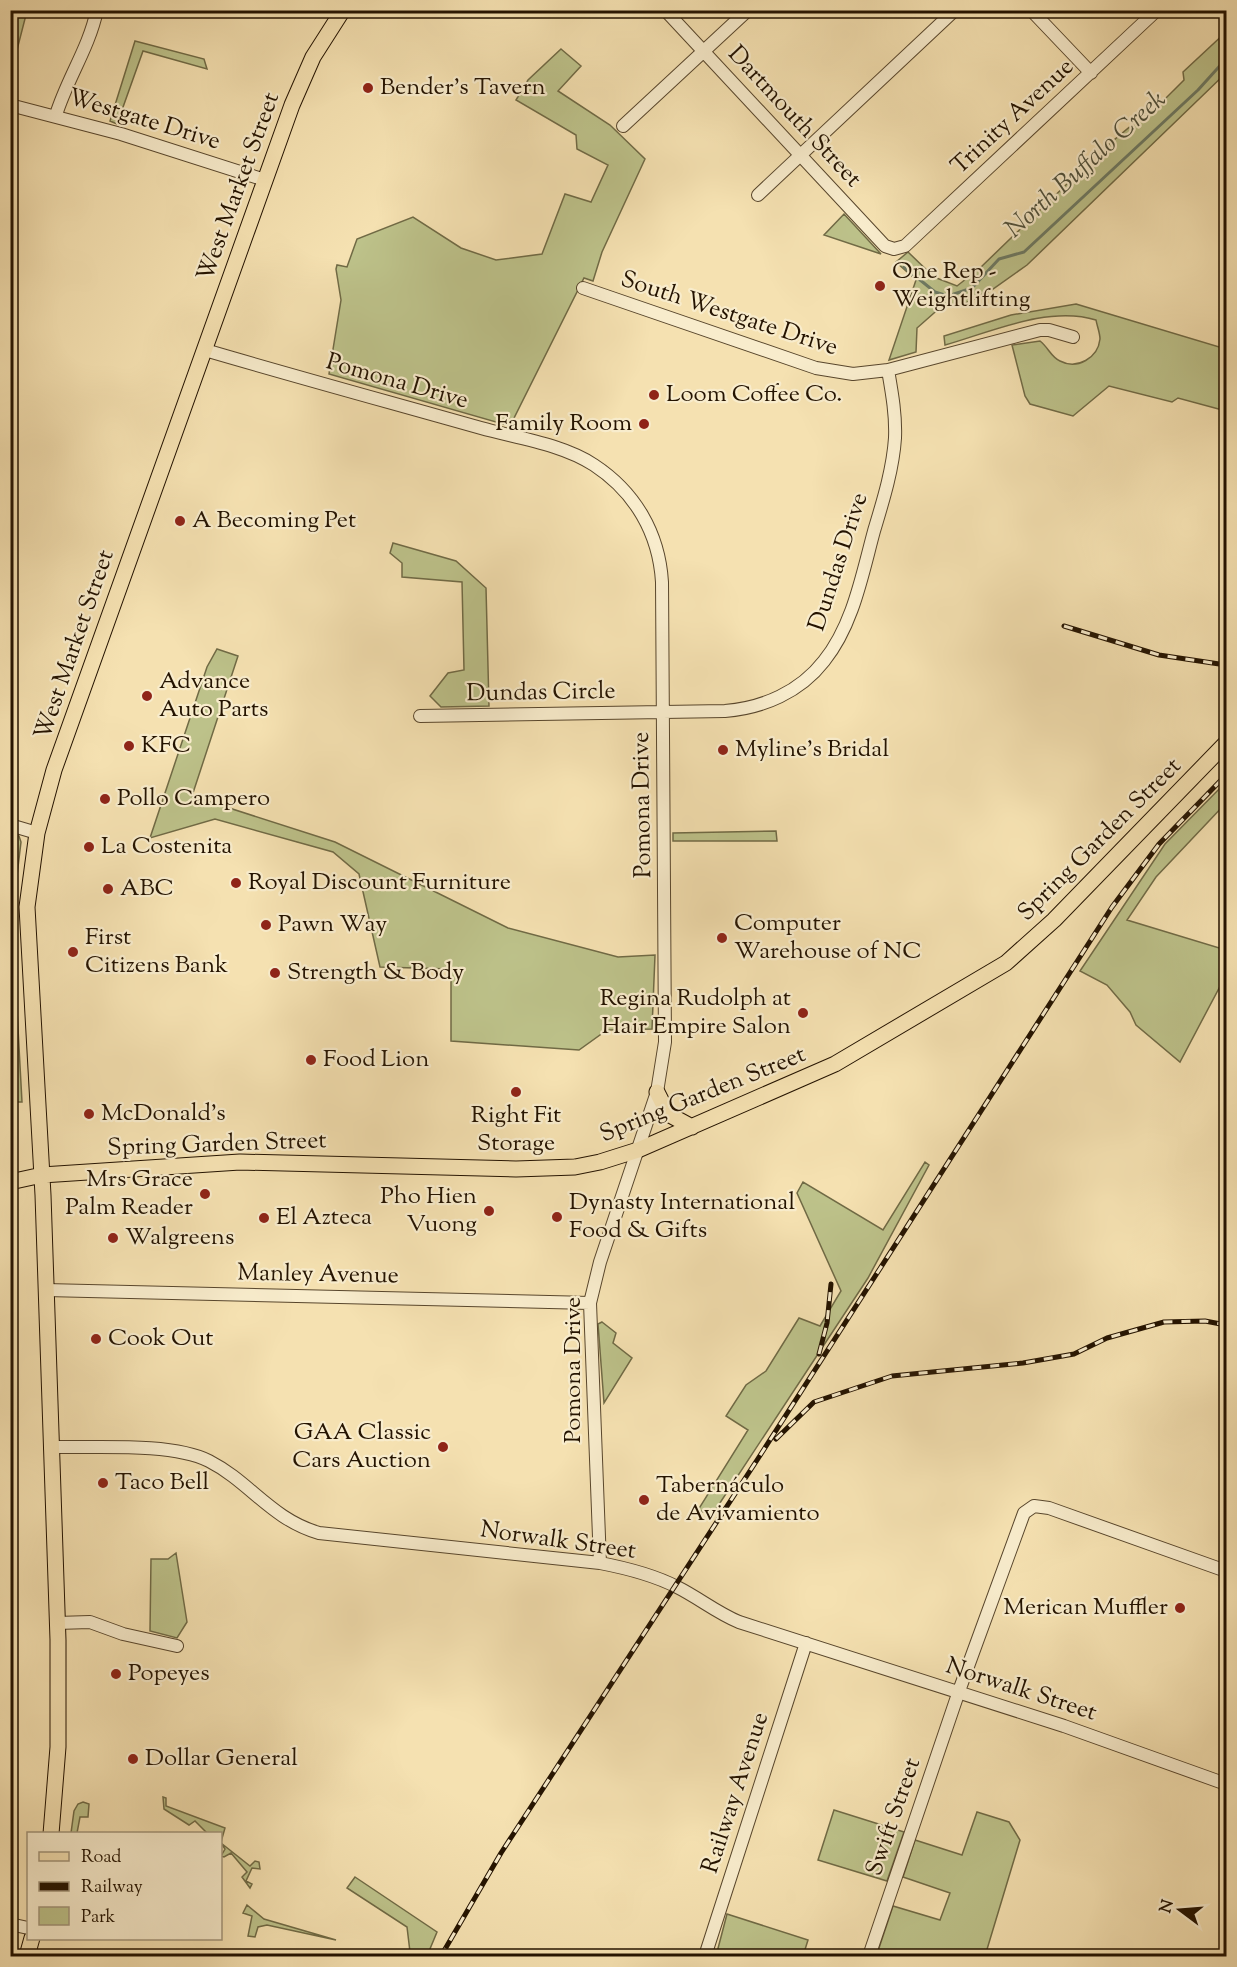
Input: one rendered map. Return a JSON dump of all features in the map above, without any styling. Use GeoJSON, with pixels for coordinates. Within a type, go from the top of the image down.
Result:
{"type":"FeatureCollection","features":[{"type":"Feature","properties":{"kind":"main road","name":"West Market Street"},"geometry":{"type":"LineString","coordinates":[[51,1832],[59,1738],[57,1623],[42,1175],[27,907],[37,833],[54,770],[265,180],[306,70],[343,10]]}},
{"type":"Feature","properties":{"kind":"main road","name":"Spring Garden Street"},"geometry":{"type":"LineString","coordinates":[[10,1182],[42,1175],[240,1162],[528,1169],[575,1167],[638,1150],[836,1064],[919,1017],[1006,963],[1054,921],[1227,743]]}},
{"type":"Feature","properties":{"kind":"main road"},"geometry":{"type":"LineString","coordinates":[[657,1092],[668,1114],[692,1127]]}},
{"type":"Feature","properties":{"kind":"main road"},"geometry":{"type":"LineString","coordinates":[[27,1956],[31,1940]]}},
{"type":"Feature","properties":{"kind":"street"},"geometry":{"type":"LineString","coordinates":[[56,115],[87,47],[97,10]]}},
{"type":"Feature","properties":{"kind":"street","name":"Dartmouth Street"},"geometry":{"type":"LineString","coordinates":[[665,10],[885,246],[894,249]]}},
{"type":"Feature","properties":{"kind":"street"},"geometry":{"type":"LineString","coordinates":[[623,126],[748,10]]}},
{"type":"Feature","properties":{"kind":"street"},"geometry":{"type":"LineString","coordinates":[[758,195],[955,10]]}},
{"type":"Feature","properties":{"kind":"street"},"geometry":{"type":"LineString","coordinates":[[1031,10],[1091,73]]}},
{"type":"Feature","properties":{"kind":"street","name":"Trinity Avenue"},"geometry":{"type":"LineString","coordinates":[[894,249],[905,246],[1157,10]]}},
{"type":"Feature","properties":{"kind":"street","name":"Westgate Drive"},"geometry":{"type":"LineString","coordinates":[[10,105],[56,115],[265,180]]}},
{"type":"Feature","properties":{"kind":"street","name":"South Westgate Drive"},"geometry":{"type":"LineString","coordinates":[[582,288],[816,368],[853,374],[888,370],[1040,330],[1049,330],[1073,337]]}},
{"type":"Feature","properties":{"kind":"street","name":"Pomona Drive"},"geometry":{"type":"LineString","coordinates":[[205,350],[563,451],[585,460],[614,480],[642,514],[658,551],[662,582],[666,1028],[657,1092],[600,1262],[590,1303],[600,1563]]}},
{"type":"Feature","properties":{"kind":"street","name":"Dundas Drive"},"geometry":{"type":"LineString","coordinates":[[663,712],[725,711],[765,703],[784,694],[813,674],[838,642],[854,601],[894,454],[895,412],[888,370]]}},
{"type":"Feature","properties":{"kind":"street","name":"Dundas Circle"},"geometry":{"type":"LineString","coordinates":[[420,716],[663,712]]}},
{"type":"Feature","properties":{"kind":"street"},"geometry":{"type":"LineString","coordinates":[[10,825],[37,833]]}},
{"type":"Feature","properties":{"kind":"street","name":"Manley Avenue"},"geometry":{"type":"LineString","coordinates":[[46,1290],[590,1303]]}},
{"type":"Feature","properties":{"kind":"street","name":"Norwalk Street"},"geometry":{"type":"LineString","coordinates":[[50,1447],[159,1449],[200,1457],[225,1471],[283,1518],[318,1533],[600,1563],[626,1568],[676,1586],[728,1617],[959,1691],[1227,1784]]}},
{"type":"Feature","properties":{"kind":"street","name":"Swift Street"},"geometry":{"type":"LineString","coordinates":[[868,1956],[1020,1517],[1034,1506],[1049,1508],[1227,1571]]}},
{"type":"Feature","properties":{"kind":"street"},"geometry":{"type":"LineString","coordinates":[[57,1623],[90,1622],[123,1634],[177,1646]]}},
{"type":"Feature","properties":{"kind":"street","name":"Railway Avenue"},"geometry":{"type":"LineString","coordinates":[[705,1956],[806,1642]]}},
{"type":"Feature","properties":{"kind":"street"},"geometry":{"type":"LineString","coordinates":[[10,1924],[27,1928]]}},
{"type":"Feature","properties":{"kind":"green space"},"geometry":{"type":"Polygon","coordinates":[[[11,10],[27,11],[17,50],[11,47],[11,10]]]}},
{"type":"Feature","properties":{"kind":"green space"},"geometry":{"type":"Polygon","coordinates":[[[1226,32],[1226,73],[1027,265],[993,289],[962,305],[942,306],[917,328],[916,352],[889,360],[916,280],[896,262],[908,252],[934,277],[957,286],[980,268],[1071,180],[1086,172],[1098,159],[1102,150],[1144,115],[1154,110],[1184,80],[1183,72],[1226,32]]]}},
{"type":"Feature","properties":{"kind":"green space"},"geometry":{"type":"Polygon","coordinates":[[[135,41],[204,59],[207,69],[143,51],[117,124],[110,121],[135,41]]]}},
{"type":"Feature","properties":{"kind":"green space"},"geometry":{"type":"Polygon","coordinates":[[[561,49],[581,66],[558,91],[610,125],[645,159],[602,252],[593,281],[584,278],[510,426],[329,374],[341,300],[336,269],[337,265],[347,267],[357,239],[413,217],[461,248],[496,260],[542,254],[565,194],[591,202],[608,165],[577,149],[576,135],[516,100],[528,80],[561,49]]]}},
{"type":"Feature","properties":{"kind":"green space"},"geometry":{"type":"Polygon","coordinates":[[[844,214],[881,254],[824,235],[844,214]]]}},
{"type":"Feature","properties":{"kind":"green space"},"geometry":{"type":"Polygon","coordinates":[[[1076,304],[1226,349],[1226,411],[1178,398],[1172,402],[1109,386],[1073,416],[1030,404],[1025,396],[1012,345],[1040,341],[1060,361],[1080,363],[1091,357],[1098,346],[1100,337],[1096,320],[1078,316],[1040,318],[1001,327],[945,345],[944,336],[1011,315],[1076,304]]]}},
{"type":"Feature","properties":{"kind":"green space"},"geometry":{"type":"Polygon","coordinates":[[[393,543],[456,561],[486,588],[489,706],[441,707],[430,696],[448,673],[464,670],[462,582],[402,577],[402,563],[390,553],[393,543]]]}},
{"type":"Feature","properties":{"kind":"green space"},"geometry":{"type":"Polygon","coordinates":[[[217,649],[238,656],[192,796],[335,842],[508,928],[618,957],[655,955],[652,1029],[607,1030],[579,1050],[451,1041],[451,969],[380,967],[359,874],[333,852],[215,819],[150,838],[207,667],[217,649]]]}},
{"type":"Feature","properties":{"kind":"green space"},"geometry":{"type":"Polygon","coordinates":[[[1226,782],[1226,803],[1156,877],[1127,920],[1226,950],[1226,975],[1180,1062],[1136,1025],[1130,1012],[1107,985],[1080,971],[1165,844],[1226,782]]]}},
{"type":"Feature","properties":{"kind":"green space"},"geometry":{"type":"Polygon","coordinates":[[[776,831],[777,841],[673,841],[673,833],[776,831]]]}},
{"type":"Feature","properties":{"kind":"green space"},"geometry":{"type":"Polygon","coordinates":[[[11,833],[19,836],[21,842],[15,892],[14,952],[11,959],[11,833]]]}},
{"type":"Feature","properties":{"kind":"green space"},"geometry":{"type":"Polygon","coordinates":[[[11,982],[16,992],[22,1102],[17,1102],[16,1074],[11,1074],[11,982]]]}},
{"type":"Feature","properties":{"kind":"green space"},"geometry":{"type":"Polygon","coordinates":[[[925,1162],[929,1165],[868,1278],[712,1515],[698,1510],[748,1430],[726,1416],[746,1385],[766,1371],[799,1318],[820,1326],[841,1291],[797,1193],[803,1182],[883,1230],[925,1162]]]}},
{"type":"Feature","properties":{"kind":"green space"},"geometry":{"type":"Polygon","coordinates":[[[602,1322],[616,1333],[613,1343],[632,1358],[604,1403],[598,1324],[602,1322]]]}},
{"type":"Feature","properties":{"kind":"green space"},"geometry":{"type":"Polygon","coordinates":[[[176,1553],[187,1622],[177,1638],[150,1631],[151,1559],[168,1559],[176,1553]]]}},
{"type":"Feature","properties":{"kind":"green space"},"geometry":{"type":"Polygon","coordinates":[[[163,1797],[166,1798],[166,1806],[225,1828],[222,1838],[222,1832],[206,1832],[195,1821],[189,1825],[164,1809],[163,1797]]]}},
{"type":"Feature","properties":{"kind":"green space"},"geometry":{"type":"Polygon","coordinates":[[[83,1802],[89,1804],[88,1817],[80,1817],[77,1832],[71,1832],[74,1811],[78,1804],[83,1802]]]}},
{"type":"Feature","properties":{"kind":"green space"},"geometry":{"type":"Polygon","coordinates":[[[834,1810],[904,1832],[887,1881],[818,1860],[834,1810]]]}},
{"type":"Feature","properties":{"kind":"green space"},"geometry":{"type":"Polygon","coordinates":[[[977,1812],[1009,1822],[1020,1840],[985,1956],[893,1956],[878,1951],[893,1906],[940,1920],[950,1893],[903,1877],[915,1840],[962,1855],[977,1812]]]}},
{"type":"Feature","properties":{"kind":"green space"},"geometry":{"type":"Polygon","coordinates":[[[222,1844],[250,1866],[255,1861],[259,1862],[260,1869],[252,1868],[246,1881],[252,1884],[250,1888],[242,1877],[247,1872],[231,1853],[222,1856],[225,1849],[222,1844]]]}},
{"type":"Feature","properties":{"kind":"green space"},"geometry":{"type":"Polygon","coordinates":[[[355,1877],[437,1932],[427,1956],[406,1956],[410,1952],[407,1927],[347,1888],[355,1877]]]}},
{"type":"Feature","properties":{"kind":"green space"},"geometry":{"type":"Polygon","coordinates":[[[247,1905],[264,1919],[336,1940],[267,1925],[258,1927],[255,1937],[248,1936],[252,1916],[243,1913],[247,1905]]]}},
{"type":"Feature","properties":{"kind":"green space"},"geometry":{"type":"Polygon","coordinates":[[[727,1914],[808,1940],[803,1956],[716,1956],[727,1914]]]}},
{"type":"Feature","properties":{"kind":"waterway","name":"North Buffalo Creek"},"geometry":{"type":"LineString","coordinates":[[904,267],[935,292],[948,296],[972,288],[999,259],[1024,252],[1198,90],[1226,59]]}},
{"type":"Feature","properties":{"kind":"railway"},"geometry":{"type":"LineString","coordinates":[[1064,626],[1159,655],[1226,665]]}},
{"type":"Feature","properties":{"kind":"railway"},"geometry":{"type":"LineString","coordinates":[[441,1956],[501,1853],[761,1454],[1112,907],[1159,844],[1226,775]]}},
{"type":"Feature","properties":{"kind":"railway"},"geometry":{"type":"LineString","coordinates":[[819,1354],[827,1323],[831,1284]]}},
{"type":"Feature","properties":{"kind":"railway"},"geometry":{"type":"LineString","coordinates":[[776,1439],[814,1402],[892,1376],[1023,1363],[1074,1354],[1107,1338],[1164,1322],[1205,1321],[1226,1325]]}},
{"type":"Feature","properties":{"kind":"place","name":"Bender's Tavern"},"geometry":{"type":"Point","coordinates":[368,88]}},
{"type":"Feature","properties":{"kind":"place","name":"One Rep - Weightlifting"},"geometry":{"type":"Point","coordinates":[880,286]}},
{"type":"Feature","properties":{"kind":"place","name":"Loom Coffee Co."},"geometry":{"type":"Point","coordinates":[654,395]}},
{"type":"Feature","properties":{"kind":"place","name":"Family Room"},"geometry":{"type":"Point","coordinates":[644,424]}},
{"type":"Feature","properties":{"kind":"place","name":"A Becoming Pet"},"geometry":{"type":"Point","coordinates":[180,521]}},
{"type":"Feature","properties":{"kind":"place","name":"Advance Auto Parts"},"geometry":{"type":"Point","coordinates":[147,696]}},
{"type":"Feature","properties":{"kind":"place","name":"KFC"},"geometry":{"type":"Point","coordinates":[129,746]}},
{"type":"Feature","properties":{"kind":"place","name":"Myline's Bridal"},"geometry":{"type":"Point","coordinates":[723,750]}},
{"type":"Feature","properties":{"kind":"place","name":"Pollo Campero"},"geometry":{"type":"Point","coordinates":[105,799]}},
{"type":"Feature","properties":{"kind":"place","name":"La Costenita"},"geometry":{"type":"Point","coordinates":[89,847]}},
{"type":"Feature","properties":{"kind":"place","name":"Royal Discount Furniture"},"geometry":{"type":"Point","coordinates":[236,883]}},
{"type":"Feature","properties":{"kind":"place","name":"ABC"},"geometry":{"type":"Point","coordinates":[108,889]}},
{"type":"Feature","properties":{"kind":"place","name":"Pawn Way"},"geometry":{"type":"Point","coordinates":[266,925]}},
{"type":"Feature","properties":{"kind":"place","name":"Computer Warehouse of NC"},"geometry":{"type":"Point","coordinates":[722,938]}},
{"type":"Feature","properties":{"kind":"place","name":"First Citizens Bank"},"geometry":{"type":"Point","coordinates":[73,952]}},
{"type":"Feature","properties":{"kind":"place","name":"Strength & Body"},"geometry":{"type":"Point","coordinates":[275,973]}},
{"type":"Feature","properties":{"kind":"place","name":"Regina Rudolph at Hair Empire Salon"},"geometry":{"type":"Point","coordinates":[803,1013]}},
{"type":"Feature","properties":{"kind":"place","name":"Food Lion"},"geometry":{"type":"Point","coordinates":[311,1060]}},
{"type":"Feature","properties":{"kind":"place","name":"Right Fit Storage"},"geometry":{"type":"Point","coordinates":[516,1092]}},
{"type":"Feature","properties":{"kind":"place","name":"McDonald's"},"geometry":{"type":"Point","coordinates":[89,1114]}},
{"type":"Feature","properties":{"kind":"place","name":"Mrs Grace Palm Reader"},"geometry":{"type":"Point","coordinates":[205,1194]}},
{"type":"Feature","properties":{"kind":"place","name":"Pho Hien Vuong"},"geometry":{"type":"Point","coordinates":[489,1211]}},
{"type":"Feature","properties":{"kind":"place","name":"Dynasty International Food & Gifts"},"geometry":{"type":"Point","coordinates":[557,1217]}},
{"type":"Feature","properties":{"kind":"place","name":"El Azteca"},"geometry":{"type":"Point","coordinates":[264,1218]}},
{"type":"Feature","properties":{"kind":"place","name":"Walgreens"},"geometry":{"type":"Point","coordinates":[113,1238]}},
{"type":"Feature","properties":{"kind":"place","name":"Cook Out"},"geometry":{"type":"Point","coordinates":[96,1339]}},
{"type":"Feature","properties":{"kind":"place","name":"GAA Classic Cars Auction"},"geometry":{"type":"Point","coordinates":[443,1447]}},
{"type":"Feature","properties":{"kind":"place","name":"Taco Bell"},"geometry":{"type":"Point","coordinates":[103,1483]}},
{"type":"Feature","properties":{"kind":"place","name":"Tabernáculo de Avivamiento"},"geometry":{"type":"Point","coordinates":[644,1500]}},
{"type":"Feature","properties":{"kind":"place","name":"Merican Muffler"},"geometry":{"type":"Point","coordinates":[1180,1608]}},
{"type":"Feature","properties":{"kind":"place","name":"Popeyes"},"geometry":{"type":"Point","coordinates":[116,1674]}},
{"type":"Feature","properties":{"kind":"place","name":"Dollar General"},"geometry":{"type":"Point","coordinates":[133,1759]}}]}
